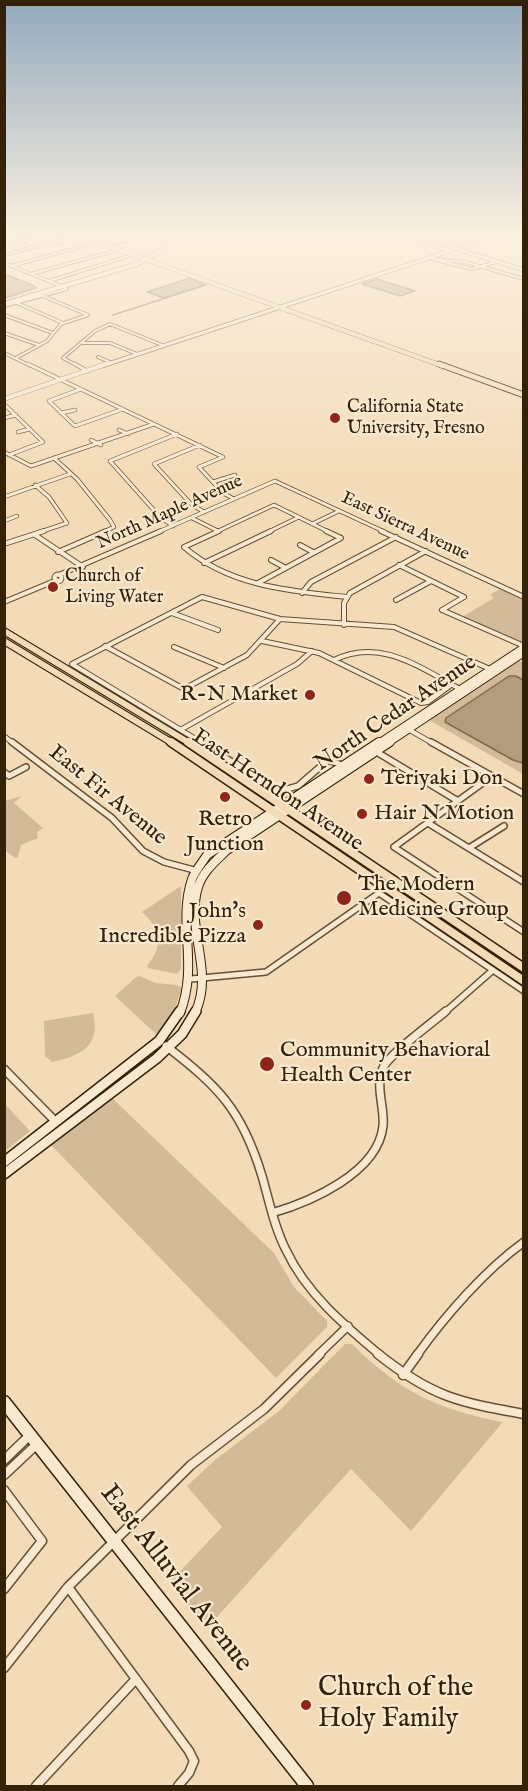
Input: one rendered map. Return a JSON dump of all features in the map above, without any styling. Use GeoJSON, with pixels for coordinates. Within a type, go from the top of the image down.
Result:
{"type":"FeatureCollection","features":[{"type":"Feature","properties":{"kind":"main road"},"geometry":{"type":"LineString","coordinates":[[311,319],[524,395]]}},
{"type":"Feature","properties":{"kind":"main road","name":"East Herndon Avenue"},"geometry":{"type":"LineString","coordinates":[[4,631],[193,745],[524,968]]}},
{"type":"Feature","properties":{"kind":"main road","name":"East Herndon Avenue"},"geometry":{"type":"LineString","coordinates":[[4,641],[168,739],[524,981]]}},
{"type":"Feature","properties":{"kind":"main road","name":"North Cedar Avenue"},"geometry":{"type":"LineString","coordinates":[[462,691],[524,647]]}},
{"type":"Feature","properties":{"kind":"main road","name":"North Cedar Avenue"},"geometry":{"type":"LineString","coordinates":[[199,871],[276,813],[342,768],[524,653]]}},
{"type":"Feature","properties":{"kind":"main road","name":"North Cedar Avenue"},"geometry":{"type":"LineString","coordinates":[[199,871],[216,847],[276,813]]}},
{"type":"Feature","properties":{"kind":"main road"},"geometry":{"type":"LineString","coordinates":[[4,1174],[168,1048],[181,1036],[194,1017],[203,978],[196,915],[199,871]]}},
{"type":"Feature","properties":{"kind":"main road"},"geometry":{"type":"LineString","coordinates":[[4,1162],[159,1041],[182,1013],[191,979],[187,898],[199,871]]}},
{"type":"Feature","properties":{"kind":"main road"},"geometry":{"type":"LineString","coordinates":[[23,1159],[25,1151],[53,1129],[56,1122]]}},
{"type":"Feature","properties":{"kind":"main road","name":"East Alluvial Avenue"},"geometry":{"type":"LineString","coordinates":[[4,1402],[307,1786]]}},
{"type":"Feature","properties":{"kind":"street"},"geometry":{"type":"LineString","coordinates":[[13,319],[42,331],[53,333]]}},
{"type":"Feature","properties":{"kind":"street"},"geometry":{"type":"LineString","coordinates":[[53,319],[63,323]]}},
{"type":"Feature","properties":{"kind":"street"},"geometry":{"type":"LineString","coordinates":[[16,358],[40,346],[63,323],[77,319]]}},
{"type":"Feature","properties":{"kind":"street"},"geometry":{"type":"LineString","coordinates":[[7,454],[43,442],[4,402],[12,397],[239,319]]}},
{"type":"Feature","properties":{"kind":"street"},"geometry":{"type":"LineString","coordinates":[[87,371],[63,360],[83,343],[94,329],[110,324],[162,345]]}},
{"type":"Feature","properties":{"kind":"street"},"geometry":{"type":"LineString","coordinates":[[4,333],[40,346]]}},
{"type":"Feature","properties":{"kind":"street"},"geometry":{"type":"LineString","coordinates":[[83,343],[110,343],[137,354]]}},
{"type":"Feature","properties":{"kind":"street"},"geometry":{"type":"LineString","coordinates":[[6,354],[223,457],[199,467],[234,499]]}},
{"type":"Feature","properties":{"kind":"street"},"geometry":{"type":"LineString","coordinates":[[98,357],[112,363]]}},
{"type":"Feature","properties":{"kind":"street"},"geometry":{"type":"LineString","coordinates":[[81,390],[49,401],[76,426],[123,409]]}},
{"type":"Feature","properties":{"kind":"street"},"geometry":{"type":"LineString","coordinates":[[4,394],[12,397]]}},
{"type":"Feature","properties":{"kind":"street"},"geometry":{"type":"LineString","coordinates":[[61,413],[75,410]]}},
{"type":"Feature","properties":{"kind":"street"},"geometry":{"type":"LineString","coordinates":[[4,418],[16,415]]}},
{"type":"Feature","properties":{"kind":"street"},"geometry":{"type":"LineString","coordinates":[[7,454],[30,466],[101,445],[155,424]]}},
{"type":"Feature","properties":{"kind":"street"},"geometry":{"type":"LineString","coordinates":[[18,432],[30,429]]}},
{"type":"Feature","properties":{"kind":"street"},"geometry":{"type":"LineString","coordinates":[[119,430],[128,434]]}},
{"type":"Feature","properties":{"kind":"street"},"geometry":{"type":"LineString","coordinates":[[173,526],[160,517],[110,461],[177,434]]}},
{"type":"Feature","properties":{"kind":"street"},"geometry":{"type":"LineString","coordinates":[[91,440],[101,445]]}},
{"type":"Feature","properties":{"kind":"street"},"geometry":{"type":"LineString","coordinates":[[200,445],[154,464],[191,504],[204,512]]}},
{"type":"Feature","properties":{"kind":"street"},"geometry":{"type":"LineString","coordinates":[[54,458],[65,465],[114,527],[58,552]]}},
{"type":"Feature","properties":{"kind":"street"},"geometry":{"type":"LineString","coordinates":[[4,497],[70,474]]}},
{"type":"Feature","properties":{"kind":"street"},"geometry":{"type":"LineString","coordinates":[[213,482],[235,475]]}},
{"type":"Feature","properties":{"kind":"street","name":"North Maple Avenue"},"geometry":{"type":"LineString","coordinates":[[4,602],[275,481]]}},
{"type":"Feature","properties":{"kind":"street","name":"East Sierra Avenue"},"geometry":{"type":"LineString","coordinates":[[275,481],[524,597]]}},
{"type":"Feature","properties":{"kind":"street"},"geometry":{"type":"LineString","coordinates":[[4,544],[67,523],[50,496],[35,485]]}},
{"type":"Feature","properties":{"kind":"street"},"geometry":{"type":"LineString","coordinates":[[341,538],[274,505],[184,546],[204,563],[258,583],[302,592],[346,597]]}},
{"type":"Feature","properties":{"kind":"street"},"geometry":{"type":"LineString","coordinates":[[312,524],[339,511]]}},
{"type":"Feature","properties":{"kind":"street"},"geometry":{"type":"LineString","coordinates":[[4,520],[17,516]]}},
{"type":"Feature","properties":{"kind":"street"},"geometry":{"type":"LineString","coordinates":[[204,563],[299,517]]}},
{"type":"Feature","properties":{"kind":"street"},"geometry":{"type":"LineString","coordinates":[[192,518],[218,531]]}},
{"type":"Feature","properties":{"kind":"street"},"geometry":{"type":"LineString","coordinates":[[35,535],[83,567]]}},
{"type":"Feature","properties":{"kind":"street"},"geometry":{"type":"LineString","coordinates":[[302,592],[311,582],[396,537]]}},
{"type":"Feature","properties":{"kind":"street"},"geometry":{"type":"LineString","coordinates":[[258,583],[341,538]]}},
{"type":"Feature","properties":{"kind":"street"},"geometry":{"type":"LineString","coordinates":[[300,545],[313,552]]}},
{"type":"Feature","properties":{"kind":"street"},"geometry":{"type":"LineString","coordinates":[[344,625],[343,606],[346,597],[357,588],[426,551]]}},
{"type":"Feature","properties":{"kind":"street"},"geometry":{"type":"LineString","coordinates":[[271,560],[284,567]]}},
{"type":"Feature","properties":{"kind":"street"},"geometry":{"type":"LineString","coordinates":[[399,565],[464,597],[442,610],[524,647]]}},
{"type":"Feature","properties":{"kind":"street"},"geometry":{"type":"LineString","coordinates":[[396,600],[431,581]]}},
{"type":"Feature","properties":{"kind":"street"},"geometry":{"type":"LineString","coordinates":[[343,769],[328,760],[311,777],[281,793],[182,729],[72,664],[202,597],[280,619],[401,628],[490,669]]}},
{"type":"Feature","properties":{"kind":"street"},"geometry":{"type":"LineString","coordinates":[[172,613],[218,630]]}},
{"type":"Feature","properties":{"kind":"street"},"geometry":{"type":"LineString","coordinates":[[105,646],[184,689],[247,655],[280,619]]}},
{"type":"Feature","properties":{"kind":"street"},"geometry":{"type":"LineString","coordinates":[[262,640],[312,651],[424,704],[451,685]]}},
{"type":"Feature","properties":{"kind":"street"},"geometry":{"type":"LineString","coordinates":[[174,646],[224,668]]}},
{"type":"Feature","properties":{"kind":"street"},"geometry":{"type":"LineString","coordinates":[[182,729],[297,664],[312,651]]}},
{"type":"Feature","properties":{"kind":"street"},"geometry":{"type":"LineString","coordinates":[[334,660],[351,651],[384,652],[462,691]]}},
{"type":"Feature","properties":{"kind":"street"},"geometry":{"type":"LineString","coordinates":[[405,727],[524,794]]}},
{"type":"Feature","properties":{"kind":"street","name":"East Fir Avenue"},"geometry":{"type":"LineString","coordinates":[[4,736],[114,820],[129,839],[143,851],[164,862],[199,871]]}},
{"type":"Feature","properties":{"kind":"street"},"geometry":{"type":"LineString","coordinates":[[372,749],[458,801]]}},
{"type":"Feature","properties":{"kind":"street"},"geometry":{"type":"LineString","coordinates":[[4,772],[9,776],[26,767]]}},
{"type":"Feature","properties":{"kind":"street"},"geometry":{"type":"LineString","coordinates":[[491,777],[394,847],[524,932]]}},
{"type":"Feature","properties":{"kind":"street"},"geometry":{"type":"LineString","coordinates":[[428,823],[524,882]]}},
{"type":"Feature","properties":{"kind":"street"},"geometry":{"type":"LineString","coordinates":[[469,848],[504,826]]}},
{"type":"Feature","properties":{"kind":"street"},"geometry":{"type":"LineString","coordinates":[[191,979],[266,972],[374,894],[379,893],[524,991]]}},
{"type":"Feature","properties":{"kind":"street"},"geometry":{"type":"LineString","coordinates":[[273,1213],[300,1205],[328,1192],[373,1152],[383,1127],[378,1087],[384,1065],[493,970]]}},
{"type":"Feature","properties":{"kind":"street"},"geometry":{"type":"LineString","coordinates":[[159,1041],[233,1108],[244,1126],[284,1247],[296,1269],[318,1297],[403,1375],[447,1398],[524,1414]]}},
{"type":"Feature","properties":{"kind":"street"},"geometry":{"type":"LineString","coordinates":[[4,1069],[56,1122]]}},
{"type":"Feature","properties":{"kind":"street"},"geometry":{"type":"LineString","coordinates":[[403,1375],[432,1334],[506,1255],[524,1242]]}},
{"type":"Feature","properties":{"kind":"street"},"geometry":{"type":"LineString","coordinates":[[4,1668],[68,1587],[200,1457],[277,1397],[348,1326]]}},
{"type":"Feature","properties":{"kind":"street"},"geometry":{"type":"LineString","coordinates":[[4,1460],[34,1440]]}},
{"type":"Feature","properties":{"kind":"street"},"geometry":{"type":"LineString","coordinates":[[4,1475],[34,1440]]}},
{"type":"Feature","properties":{"kind":"street"},"geometry":{"type":"LineString","coordinates":[[4,1490],[42,1541],[4,1589]]}},
{"type":"Feature","properties":{"kind":"street"},"geometry":{"type":"LineString","coordinates":[[68,1587],[194,1761],[189,1773],[178,1786]]}},
{"type":"Feature","properties":{"kind":"street"},"geometry":{"type":"LineString","coordinates":[[36,1786],[136,1679]]}},
{"type":"Feature","properties":{"kind":"shaded area"},"geometry":{"type":"Polygon","coordinates":[[[500,589],[523,600],[522,642],[462,617],[494,598],[490,595],[500,589]]]}},
{"type":"Feature","properties":{"kind":"shaded area"},"geometry":{"type":"Polygon","coordinates":[[[519,660],[524,664],[523,774],[429,720],[519,660]]]}},
{"type":"Feature","properties":{"kind":"shaded area"},"geometry":{"type":"Polygon","coordinates":[[[509,676],[516,676],[523,680],[523,763],[513,760],[445,722],[446,718],[509,676]]]}},
{"type":"Feature","properties":{"kind":"shaded area"},"geometry":{"type":"Polygon","coordinates":[[[22,796],[14,803],[43,828],[37,832],[38,838],[21,845],[18,857],[15,858],[5,850],[5,801],[22,796]]]}},
{"type":"Feature","properties":{"kind":"shaded area"},"geometry":{"type":"Polygon","coordinates":[[[181,886],[181,969],[177,974],[148,968],[156,951],[158,938],[153,925],[142,912],[181,886]]]}},
{"type":"Feature","properties":{"kind":"shaded area"},"geometry":{"type":"Polygon","coordinates":[[[140,976],[155,983],[177,985],[182,988],[172,1015],[156,1034],[115,996],[140,976]]]}},
{"type":"Feature","properties":{"kind":"shaded area"},"geometry":{"type":"Polygon","coordinates":[[[93,1013],[94,1034],[86,1048],[80,1053],[52,1062],[45,1056],[44,1021],[93,1013]]]}},
{"type":"Feature","properties":{"kind":"shaded area"},"geometry":{"type":"Polygon","coordinates":[[[112,1098],[274,1253],[294,1287],[327,1321],[327,1327],[276,1378],[51,1145],[112,1098]]]}},
{"type":"Feature","properties":{"kind":"shaded area"},"geometry":{"type":"Polygon","coordinates":[[[5,1104],[30,1131],[5,1151],[5,1104]]]}},
{"type":"Feature","properties":{"kind":"shaded area"},"geometry":{"type":"Polygon","coordinates":[[[345,1344],[352,1344],[386,1374],[421,1396],[459,1411],[503,1422],[411,1531],[351,1469],[206,1629],[169,1583],[222,1527],[187,1486],[215,1460],[279,1411],[345,1344]]]}},
{"type":"Feature","properties":{"kind":"place","name":"California State University, Fresno"},"geometry":{"type":"Point","coordinates":[335,418]}},
{"type":"Feature","properties":{"kind":"place","name":"Church of Living Water"},"geometry":{"type":"Point","coordinates":[53,587]}},
{"type":"Feature","properties":{"kind":"place","name":"R-N Market"},"geometry":{"type":"Point","coordinates":[310,695]}},
{"type":"Feature","properties":{"kind":"place","name":"Teriyaki Don"},"geometry":{"type":"Point","coordinates":[369,779]}},
{"type":"Feature","properties":{"kind":"place","name":"Retro Junction"},"geometry":{"type":"Point","coordinates":[225,797]}},
{"type":"Feature","properties":{"kind":"place","name":"Hair N Motion"},"geometry":{"type":"Point","coordinates":[362,814]}},
{"type":"Feature","properties":{"kind":"place","name":"The Modern Medicine Group"},"geometry":{"type":"Point","coordinates":[344,898]}},
{"type":"Feature","properties":{"kind":"place","name":"John's Incredible Pizza"},"geometry":{"type":"Point","coordinates":[258,925]}},
{"type":"Feature","properties":{"kind":"place","name":"Community Behavioral Health Center"},"geometry":{"type":"Point","coordinates":[267,1064]}},
{"type":"Feature","properties":{"kind":"place","name":"Church of the Holy Family"},"geometry":{"type":"Point","coordinates":[306,1705]}}]}
